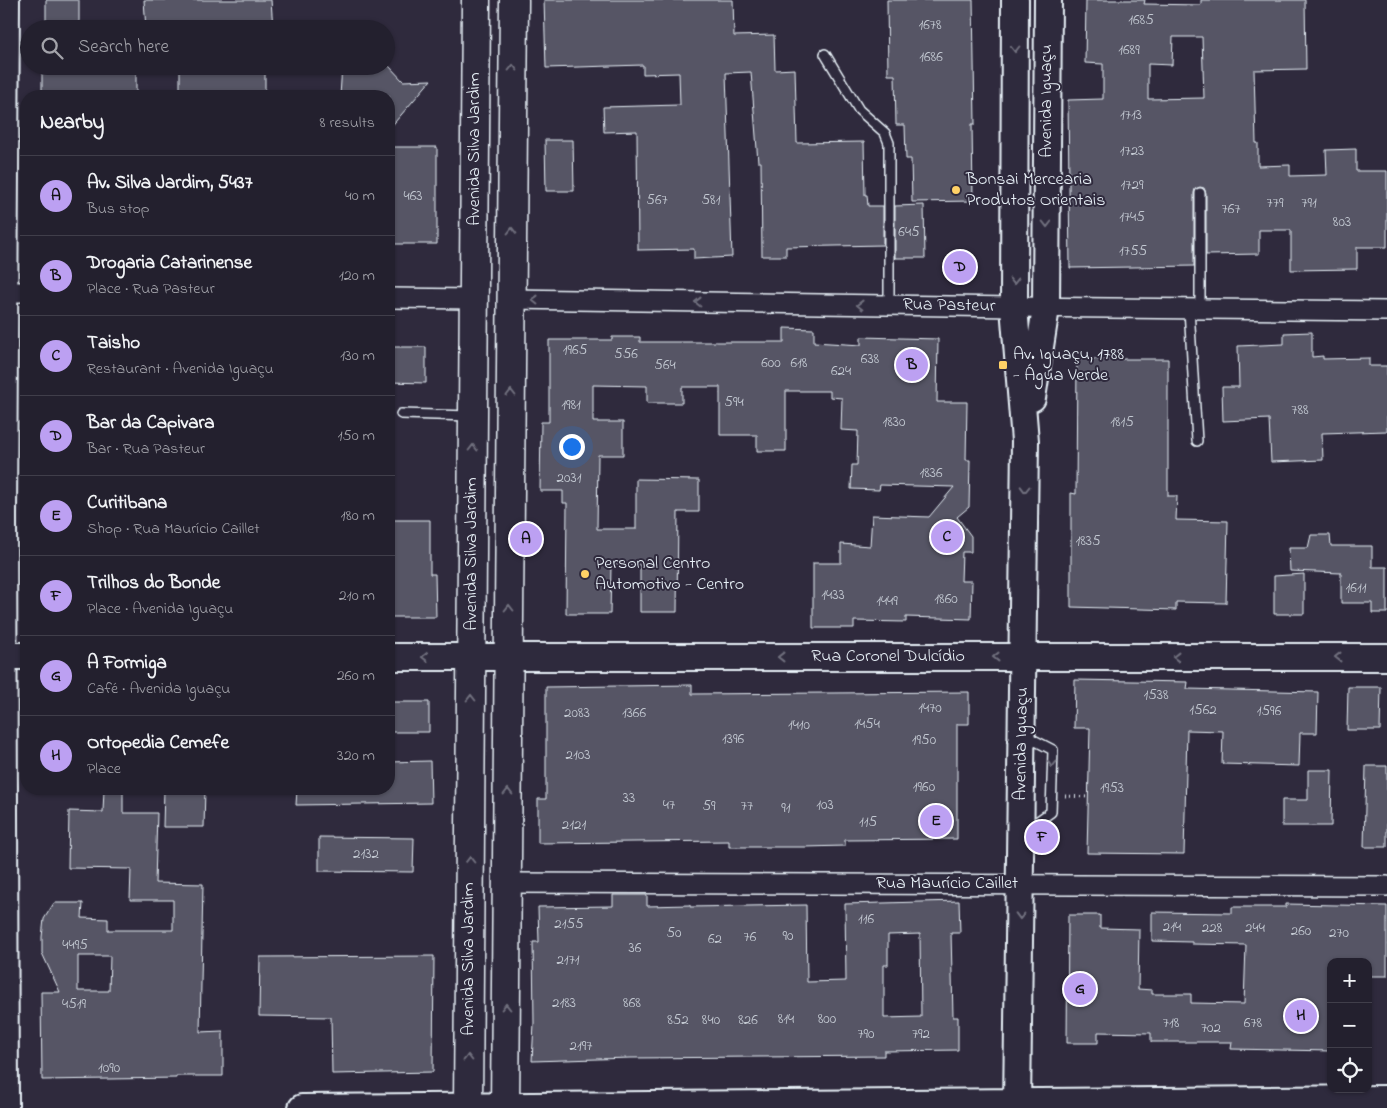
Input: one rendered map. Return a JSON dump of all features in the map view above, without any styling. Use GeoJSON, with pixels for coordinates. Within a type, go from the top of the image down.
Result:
{"type":"FeatureCollection","features":[{"type":"Feature","properties":{"kind":"main road"},"geometry":{"type":"LineString","coordinates":[[5,1108],[10,656],[3,517],[16,292],[6,0]]}},
{"type":"Feature","properties":{"kind":"main road","name":"Avenida Silva Jardim"},"geometry":{"type":"LineString","coordinates":[[468,1107],[476,0]]}},
{"type":"Feature","properties":{"kind":"main road","name":"Avenida Iguaçu"},"geometry":{"type":"LineString","coordinates":[[1015,0],[1014,307],[1025,441],[1017,1105]]}},
{"type":"Feature","properties":{"kind":"main road","name":"Avenida Iguaçu"},"geometry":{"type":"LineString","coordinates":[[1025,441],[1046,308],[1048,0]]}},
{"type":"Feature","properties":{"kind":"main road"},"geometry":{"type":"LineString","coordinates":[[476,48],[514,9]]}},
{"type":"Feature","properties":{"kind":"main road","name":"Avenida Silva Jardim"},"geometry":{"type":"LineString","coordinates":[[505,1107],[514,9]]}},
{"type":"Feature","properties":{"kind":"main road","name":"Rua Coronel Dulcídio"},"geometry":{"type":"LineString","coordinates":[[395,657],[1387,657]]}},
{"type":"Feature","properties":{"kind":"main road"},"geometry":{"type":"LineString","coordinates":[[470,795],[507,843]]}},
{"type":"Feature","properties":{"kind":"main road"},"geometry":{"type":"LineString","coordinates":[[302,1108],[1017,1105],[1387,1099]]}},
{"type":"Feature","properties":{"kind":"street"},"geometry":{"type":"LineString","coordinates":[[395,298],[474,299]]}},
{"type":"Feature","properties":{"kind":"street","name":"Rua Pasteur"},"geometry":{"type":"LineString","coordinates":[[511,300],[1387,311]]}},
{"type":"Feature","properties":{"kind":"street","name":"Rua Maurício Caillet"},"geometry":{"type":"LineString","coordinates":[[507,883],[1387,886]]}},
{"type":"Feature","properties":{"kind":"lane"},"geometry":{"type":"LineString","coordinates":[[825,54],[859,110],[885,133],[889,143],[889,305]]}},
{"type":"Feature","properties":{"kind":"lane"},"geometry":{"type":"LineString","coordinates":[[1197,441],[1194,309],[1200,193]]}},
{"type":"Feature","properties":{"kind":"lane"},"geometry":{"type":"LineString","coordinates":[[401,414],[473,416]]}},
{"type":"Feature","properties":{"kind":"lane"},"geometry":{"type":"LineString","coordinates":[[1021,833],[1051,812],[1053,750],[1022,734]]}},
{"type":"Feature","properties":{"kind":"path"},"geometry":{"type":"LineString","coordinates":[[1051,796],[1088,797]]}},
{"type":"Feature","properties":{"kind":"building"},"geometry":{"type":"Polygon","coordinates":[[[46,0],[79,0],[79,20],[46,20],[46,0]]]}},
{"type":"Feature","properties":{"kind":"building"},"geometry":{"type":"Polygon","coordinates":[[[144,0],[271,0],[272,20],[145,20],[144,0]]]}},
{"type":"Feature","properties":{"kind":"building"},"geometry":{"type":"Polygon","coordinates":[[[544,0],[733,0],[734,36],[774,35],[775,70],[795,69],[797,143],[864,142],[865,195],[867,195],[868,206],[883,206],[883,245],[786,247],[786,256],[762,256],[761,162],[758,162],[751,72],[726,73],[732,257],[694,259],[694,249],[638,250],[637,131],[604,132],[603,107],[680,105],[679,73],[643,74],[643,65],[546,68],[544,0]]]}},
{"type":"Feature","properties":{"kind":"building"},"geometry":{"type":"Polygon","coordinates":[[[887,0],[973,0],[975,124],[972,124],[973,201],[912,202],[911,159],[906,159],[905,125],[896,125],[895,75],[888,75],[887,0]]]}},
{"type":"Feature","properties":{"kind":"building"},"geometry":{"type":"Polygon","coordinates":[[[1086,0],[1145,0],[1144,4],[1201,5],[1201,0],[1305,0],[1306,69],[1254,70],[1258,166],[1290,165],[1290,176],[1327,175],[1326,150],[1356,149],[1356,171],[1387,171],[1387,247],[1357,247],[1357,269],[1291,270],[1291,230],[1259,230],[1259,254],[1206,255],[1206,193],[1204,188],[1200,187],[1195,189],[1194,193],[1194,266],[1070,268],[1068,100],[1103,99],[1103,64],[1085,63],[1086,0]],[[1173,37],[1172,65],[1148,64],[1148,99],[1204,98],[1202,37],[1173,37]]]}},
{"type":"Feature","properties":{"kind":"building"},"geometry":{"type":"Polygon","coordinates":[[[395,72],[403,81],[431,80],[395,122],[395,90],[340,90],[341,75],[395,75],[395,72]]]}},
{"type":"Feature","properties":{"kind":"building"},"geometry":{"type":"Polygon","coordinates":[[[42,75],[136,75],[136,90],[42,90],[42,75]]]}},
{"type":"Feature","properties":{"kind":"building"},"geometry":{"type":"Polygon","coordinates":[[[180,75],[265,75],[265,90],[180,90],[180,75]]]}},
{"type":"Feature","properties":{"kind":"building"},"geometry":{"type":"Polygon","coordinates":[[[545,140],[573,140],[574,191],[546,191],[545,140]]]}},
{"type":"Feature","properties":{"kind":"building"},"geometry":{"type":"Polygon","coordinates":[[[395,147],[437,147],[437,244],[395,244],[395,147]]]}},
{"type":"Feature","properties":{"kind":"building"},"geometry":{"type":"Polygon","coordinates":[[[924,205],[925,258],[895,258],[895,206],[924,205]]]}},
{"type":"Feature","properties":{"kind":"building"},"geometry":{"type":"Polygon","coordinates":[[[784,328],[814,329],[814,342],[861,345],[861,337],[938,339],[937,402],[967,402],[966,460],[970,460],[969,507],[957,517],[971,536],[971,552],[962,552],[961,581],[972,581],[971,619],[906,617],[906,622],[854,621],[854,628],[813,628],[813,563],[841,563],[841,544],[870,546],[872,515],[929,517],[954,487],[880,485],[879,490],[851,489],[852,465],[857,465],[858,431],[841,430],[842,398],[830,397],[830,391],[786,391],[786,451],[757,451],[757,435],[720,435],[720,387],[682,387],[682,403],[647,403],[647,386],[593,385],[593,422],[623,422],[623,455],[598,455],[597,529],[636,529],[636,479],[699,480],[699,512],[678,512],[677,612],[640,612],[640,565],[611,565],[610,614],[566,614],[567,503],[563,503],[563,491],[540,491],[541,422],[549,422],[549,340],[612,340],[612,337],[640,337],[640,342],[784,342],[784,328]]]}},
{"type":"Feature","properties":{"kind":"building"},"geometry":{"type":"Polygon","coordinates":[[[1312,332],[1312,357],[1323,356],[1323,359],[1369,358],[1369,366],[1387,366],[1387,431],[1322,433],[1323,460],[1271,462],[1269,419],[1223,421],[1222,387],[1239,387],[1238,346],[1284,344],[1284,333],[1312,332]]]}},
{"type":"Feature","properties":{"kind":"building"},"geometry":{"type":"Polygon","coordinates":[[[395,347],[426,347],[426,383],[395,382],[395,347]]]}},
{"type":"Feature","properties":{"kind":"building"},"geometry":{"type":"Polygon","coordinates":[[[1077,359],[1168,359],[1168,496],[1177,496],[1176,520],[1228,521],[1226,603],[1176,602],[1176,610],[1071,607],[1071,493],[1076,494],[1077,359]]]}},
{"type":"Feature","properties":{"kind":"building"},"geometry":{"type":"Polygon","coordinates":[[[395,520],[430,520],[430,574],[435,574],[436,617],[395,617],[395,520]]]}},
{"type":"Feature","properties":{"kind":"building"},"geometry":{"type":"Polygon","coordinates":[[[1311,535],[1330,535],[1331,546],[1372,546],[1372,567],[1387,567],[1387,613],[1372,613],[1372,603],[1341,603],[1341,573],[1290,571],[1289,548],[1308,548],[1311,535]]]}},
{"type":"Feature","properties":{"kind":"building"},"geometry":{"type":"Polygon","coordinates":[[[1304,574],[1304,614],[1274,614],[1274,576],[1304,574]]]}},
{"type":"Feature","properties":{"kind":"building"},"geometry":{"type":"Polygon","coordinates":[[[1075,680],[1188,682],[1187,689],[1318,692],[1317,733],[1300,733],[1299,766],[1222,764],[1223,731],[1187,730],[1184,854],[1087,853],[1090,728],[1074,728],[1075,680]]]}},
{"type":"Feature","properties":{"kind":"building"},"geometry":{"type":"Polygon","coordinates":[[[692,685],[692,694],[969,692],[969,724],[957,724],[957,839],[845,840],[845,846],[805,847],[729,847],[729,841],[538,843],[538,799],[546,799],[546,687],[692,685]]]}},
{"type":"Feature","properties":{"kind":"building"},"geometry":{"type":"Polygon","coordinates":[[[1348,687],[1381,687],[1380,730],[1347,730],[1348,687]]]}},
{"type":"Feature","properties":{"kind":"building"},"geometry":{"type":"Polygon","coordinates":[[[395,702],[429,702],[429,732],[395,732],[395,702]]]}},
{"type":"Feature","properties":{"kind":"building"},"geometry":{"type":"Polygon","coordinates":[[[430,761],[431,803],[296,805],[297,795],[395,795],[395,762],[430,761]]]}},
{"type":"Feature","properties":{"kind":"building"},"geometry":{"type":"Polygon","coordinates":[[[1366,766],[1387,766],[1387,847],[1364,847],[1366,766]]]}},
{"type":"Feature","properties":{"kind":"building"},"geometry":{"type":"Polygon","coordinates":[[[1308,770],[1332,770],[1331,826],[1282,826],[1282,800],[1308,800],[1308,770]]]}},
{"type":"Feature","properties":{"kind":"building"},"geometry":{"type":"Polygon","coordinates":[[[104,795],[123,795],[123,813],[157,813],[155,883],[203,884],[200,1032],[223,1031],[223,1076],[42,1080],[41,992],[60,992],[42,953],[44,919],[54,903],[83,903],[82,918],[108,919],[108,930],[173,930],[173,900],[130,900],[131,869],[68,868],[69,811],[103,812],[104,795]],[[78,956],[78,991],[109,991],[110,956],[78,956]]]}},
{"type":"Feature","properties":{"kind":"building"},"geometry":{"type":"Polygon","coordinates":[[[164,795],[205,795],[204,827],[163,827],[164,795]]]}},
{"type":"Feature","properties":{"kind":"building"},"geometry":{"type":"Polygon","coordinates":[[[319,837],[414,838],[413,872],[319,871],[319,837]]]}},
{"type":"Feature","properties":{"kind":"building"},"geometry":{"type":"Polygon","coordinates":[[[613,895],[647,895],[647,906],[806,905],[807,982],[846,981],[845,904],[959,901],[960,933],[951,933],[953,1017],[958,1017],[958,1050],[884,1051],[884,1056],[630,1058],[532,1061],[534,1023],[533,942],[539,942],[538,907],[613,906],[613,895]],[[920,934],[888,935],[888,965],[884,965],[884,1018],[921,1017],[920,934]]]}},
{"type":"Feature","properties":{"kind":"building"},"geometry":{"type":"Polygon","coordinates":[[[1286,904],[1387,906],[1387,976],[1372,976],[1372,958],[1327,958],[1327,1051],[1231,1049],[1232,1042],[1151,1042],[1151,1033],[1098,1032],[1098,1043],[1067,1043],[1068,915],[1100,915],[1100,928],[1139,929],[1138,989],[1152,990],[1152,994],[1191,994],[1191,1003],[1244,1004],[1246,945],[1152,941],[1152,912],[1232,913],[1232,907],[1286,907],[1286,904]]]}},
{"type":"Feature","properties":{"kind":"building"},"geometry":{"type":"Polygon","coordinates":[[[434,956],[433,1072],[332,1074],[331,1017],[259,1016],[260,957],[434,956]]]}},
{"type":"Feature","properties":{"kind":"place","name":"Bonsai Mercearia Produtos Orientais"},"geometry":{"type":"Point","coordinates":[956,190]}},
{"type":"Feature","properties":{"kind":"place","name":"Bar da Capivara"},"geometry":{"type":"Point","coordinates":[960,267]}},
{"type":"Feature","properties":{"kind":"place","name":"Drogaria Catarinense"},"geometry":{"type":"Point","coordinates":[912,365]}},
{"type":"Feature","properties":{"kind":"place","name":"Av. Iguaçu, 1788 - Água Verde"},"geometry":{"type":"Point","coordinates":[1003,365]}},
{"type":"Feature","properties":{"kind":"place","name":"Taisho"},"geometry":{"type":"Point","coordinates":[947,537]}},
{"type":"Feature","properties":{"kind":"place","name":"Av. Silva Jardim, 5437"},"geometry":{"type":"Point","coordinates":[526,539]}},
{"type":"Feature","properties":{"kind":"place","name":"Personal Centro Automotivo - Centro"},"geometry":{"type":"Point","coordinates":[585,574]}},
{"type":"Feature","properties":{"kind":"place","name":"Curitibana"},"geometry":{"type":"Point","coordinates":[936,821]}},
{"type":"Feature","properties":{"kind":"place","name":"Trilhos do Bonde"},"geometry":{"type":"Point","coordinates":[1042,837]}},
{"type":"Feature","properties":{"kind":"place","name":"A Formiga"},"geometry":{"type":"Point","coordinates":[1080,989]}},
{"type":"Feature","properties":{"kind":"place","name":"Ortopedia Cemefe"},"geometry":{"type":"Point","coordinates":[1301,1016]}}]}
